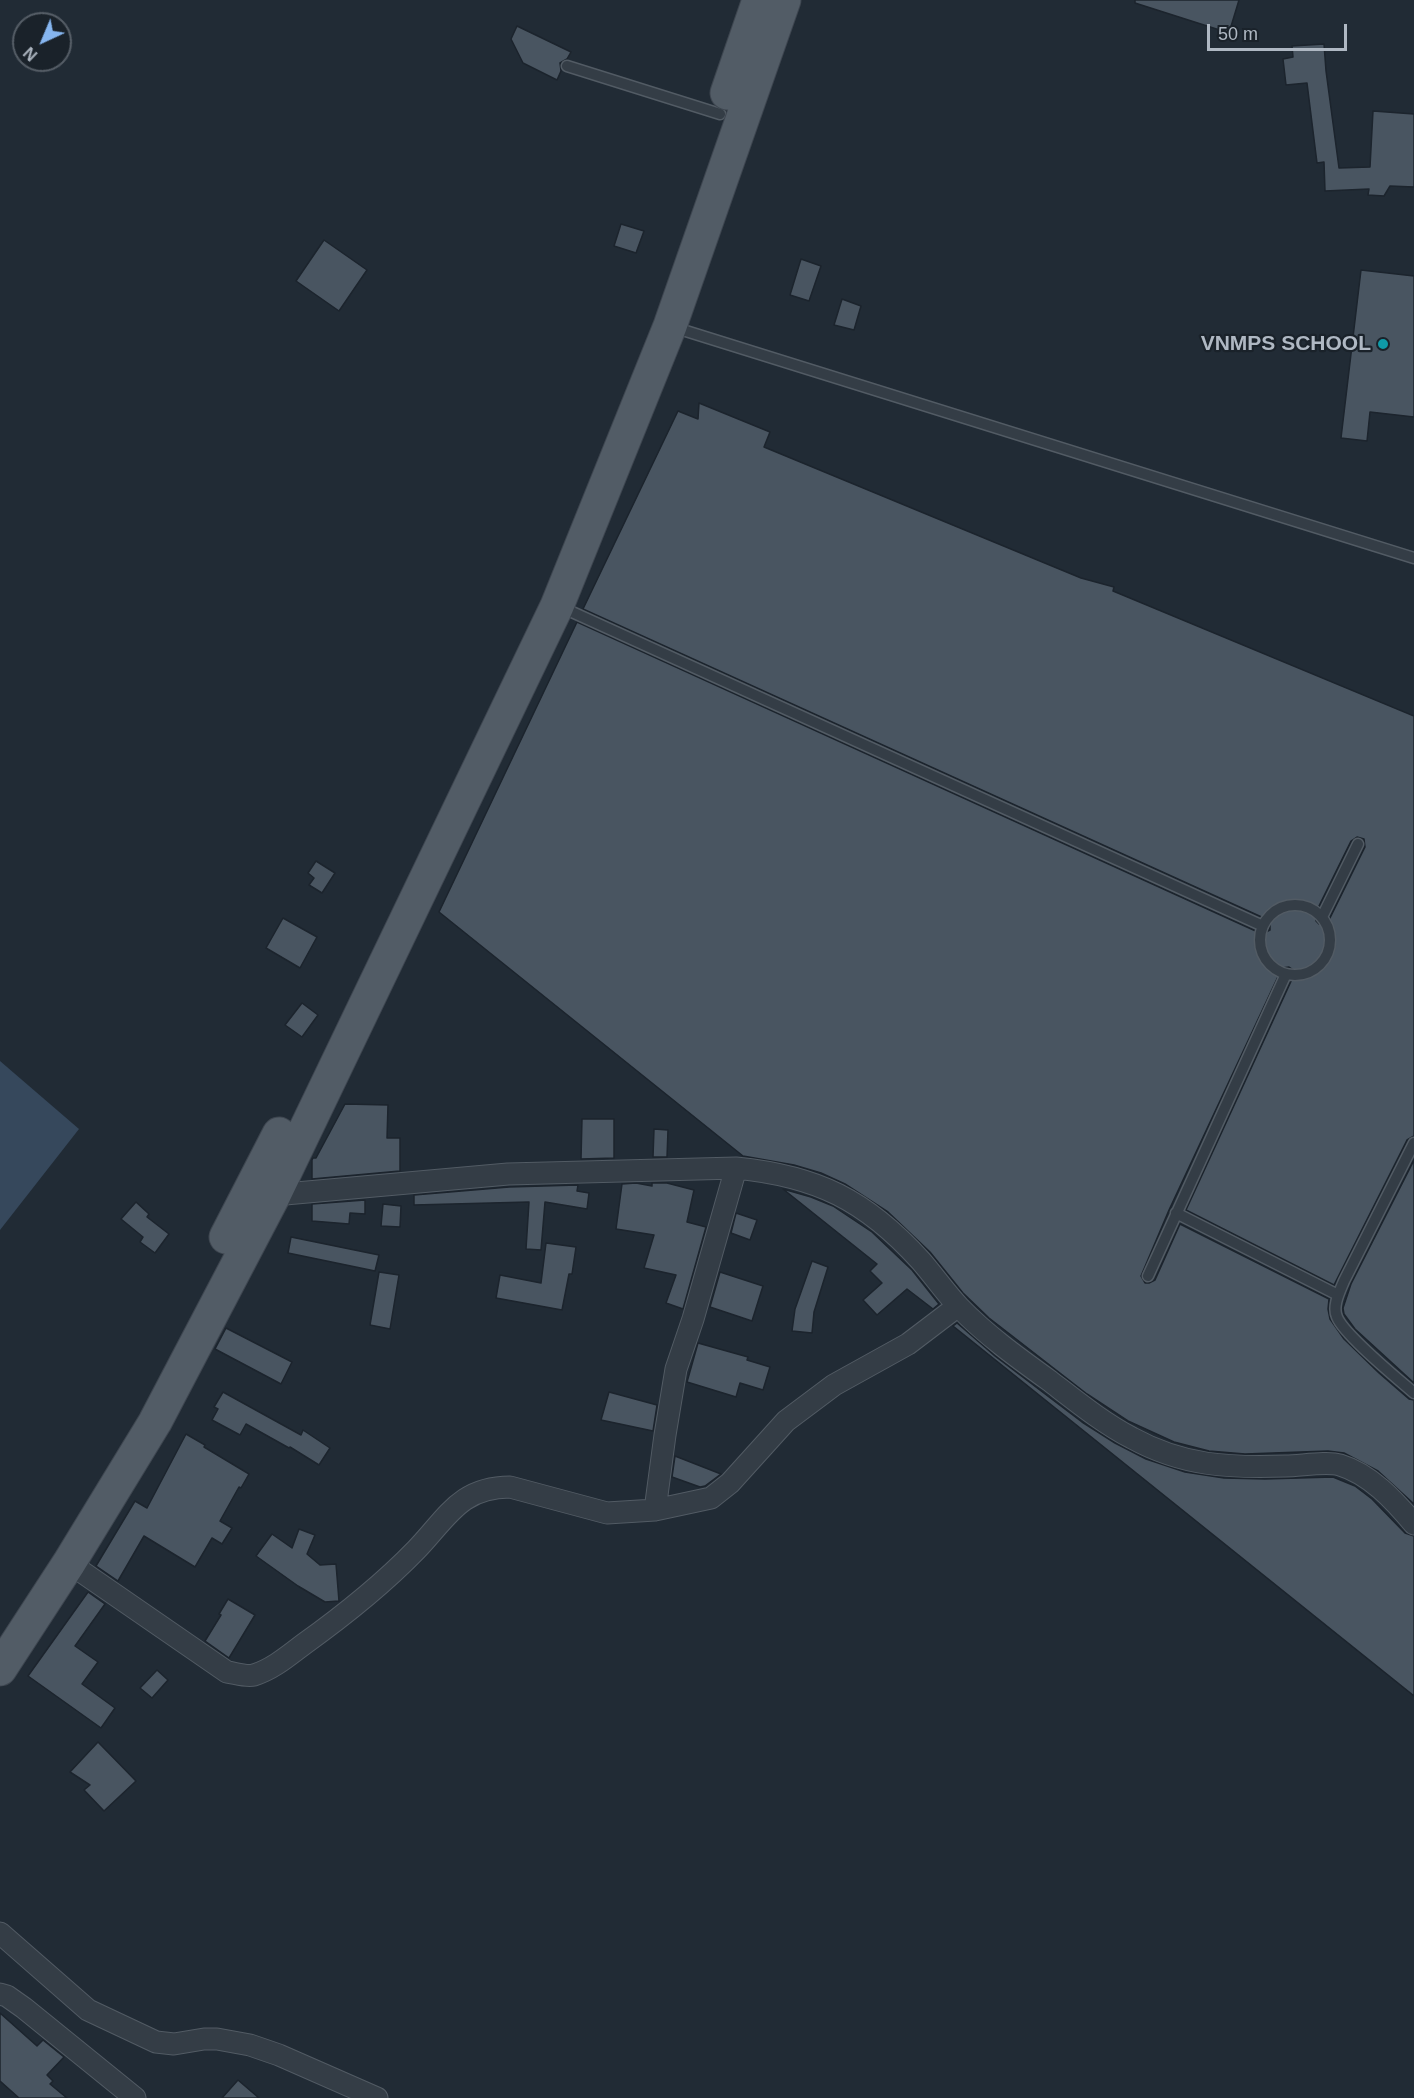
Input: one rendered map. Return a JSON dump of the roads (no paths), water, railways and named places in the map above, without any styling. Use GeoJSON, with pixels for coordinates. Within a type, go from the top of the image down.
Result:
{"type":"FeatureCollection","features":[{"type":"Feature","properties":{"kind":"main road"},"geometry":{"type":"LineString","coordinates":[[0,1628],[98,1473],[153,1378],[263,1200],[340,1016],[538,596],[635,358],[759,0]]}},
{"type":"Feature","properties":{"kind":"main road"},"geometry":{"type":"LineString","coordinates":[[0,1669],[69,1563],[155,1422],[557,606],[670,326],[784,0]]}},
{"type":"Feature","properties":{"kind":"street"},"geometry":{"type":"LineString","coordinates":[[655,1510],[676,1369],[693,1319],[736,1168]]}},
{"type":"Feature","properties":{"kind":"street"},"geometry":{"type":"LineString","coordinates":[[263,1200],[508,1174],[736,1168],[769,1171],[808,1181],[842,1196],[878,1219],[919,1260],[958,1306],[988,1335],[1091,1412],[1132,1438],[1181,1460],[1240,1467],[1339,1464],[1363,1476],[1383,1491],[1414,1524]]}},
{"type":"Feature","properties":{"kind":"street"},"geometry":{"type":"LineString","coordinates":[[69,1563],[227,1672],[251,1676],[272,1668],[338,1620],[415,1551],[455,1506],[474,1494],[495,1487],[510,1487],[607,1513],[655,1510],[711,1498],[730,1482],[786,1420],[834,1385],[908,1344],[958,1306]]}},
{"type":"Feature","properties":{"kind":"street"},"geometry":{"type":"LineString","coordinates":[[0,1933],[88,2010],[156,2042],[174,2044],[217,2039],[250,2045],[279,2055],[377,2098]]}},
{"type":"Feature","properties":{"kind":"street"},"geometry":{"type":"LineString","coordinates":[[0,1994],[7,1995],[24,2008],[135,2098]]}},
{"type":"Feature","properties":{"kind":"lane"},"geometry":{"type":"LineString","coordinates":[[567,66],[720,114]]}},
{"type":"Feature","properties":{"kind":"lane"},"geometry":{"type":"LineString","coordinates":[[670,326],[1414,558]]}},
{"type":"Feature","properties":{"kind":"lane"},"geometry":{"type":"LineString","coordinates":[[557,606],[1263,926]]}},
{"type":"Feature","properties":{"kind":"lane"},"geometry":{"type":"LineString","coordinates":[[1322,917],[1358,844]]}},
{"type":"Feature","properties":{"kind":"lane"},"geometry":{"type":"LineString","coordinates":[[1291,905],[1313,910],[1328,926],[1330,937],[1325,959],[1309,973],[1286,974],[1275,969],[1266,960],[1261,950],[1260,938],[1263,926],[1270,916],[1291,905]]}},
{"type":"Feature","properties":{"kind":"lane"},"geometry":{"type":"LineString","coordinates":[[1148,1276],[1286,974]]}},
{"type":"Feature","properties":{"kind":"lane"},"geometry":{"type":"LineString","coordinates":[[1414,1143],[1338,1295],[1336,1304],[1336,1316],[1352,1336],[1414,1393]]}},
{"type":"Feature","properties":{"kind":"lane"},"geometry":{"type":"LineString","coordinates":[[1176,1213],[1338,1295]]}},
{"type":"Feature","properties":{"kind":"water"},"geometry":{"type":"Polygon","coordinates":[[[0,1061],[79,1129],[0,1230],[0,1061]]]}},
{"type":"Feature","properties":{"kind":"place","name":"VNMPS SCHOOL"},"geometry":{"type":"Point","coordinates":[1383,344]}}]}
